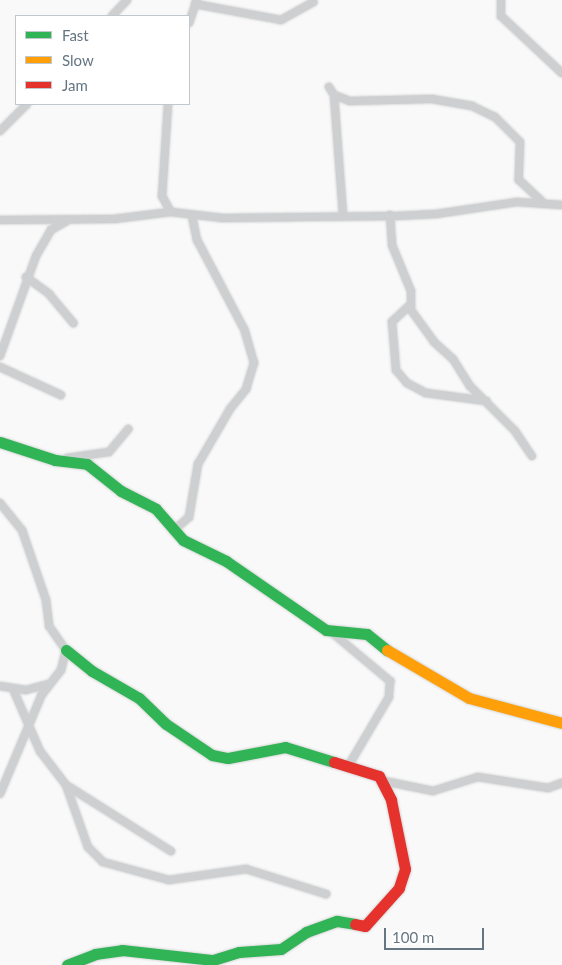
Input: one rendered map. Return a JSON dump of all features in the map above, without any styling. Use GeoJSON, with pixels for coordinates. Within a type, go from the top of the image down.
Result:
{"type":"FeatureCollection","features":[{"type":"Feature","properties":{"kind":"street"},"geometry":{"type":"LineString","coordinates":[[113,15],[127,0]]}},
{"type":"Feature","properties":{"kind":"street"},"geometry":{"type":"LineString","coordinates":[[501,0],[501,16],[562,73]]}},
{"type":"Feature","properties":{"kind":"street"},"geometry":{"type":"LineString","coordinates":[[190,20],[196,2],[281,20],[313,2]]}},
{"type":"Feature","properties":{"kind":"street"},"geometry":{"type":"LineString","coordinates":[[329,87],[334,95],[343,215]]}},
{"type":"Feature","properties":{"kind":"street"},"geometry":{"type":"LineString","coordinates":[[334,95],[367,102],[432,99],[472,106],[495,117],[520,142],[519,180],[545,204]]}},
{"type":"Feature","properties":{"kind":"street"},"geometry":{"type":"LineString","coordinates":[[0,130],[26,105]]}},
{"type":"Feature","properties":{"kind":"street"},"geometry":{"type":"LineString","coordinates":[[168,105],[162,196],[171,212]]}},
{"type":"Feature","properties":{"kind":"street"},"geometry":{"type":"LineString","coordinates":[[0,220],[114,219],[171,212],[192,216],[390,216],[436,214],[517,202],[562,205]]}},
{"type":"Feature","properties":{"kind":"street"},"geometry":{"type":"LineString","coordinates":[[173,531],[189,517],[198,464],[230,409],[246,389],[254,363],[244,329],[196,240],[192,216]]}},
{"type":"Feature","properties":{"kind":"street"},"geometry":{"type":"LineString","coordinates":[[390,216],[392,245],[411,291],[411,304],[434,342],[453,359],[470,386],[515,431],[532,456]]}},
{"type":"Feature","properties":{"kind":"street"},"geometry":{"type":"LineString","coordinates":[[0,356],[26,277],[51,230],[68,220]]}},
{"type":"Feature","properties":{"kind":"street"},"geometry":{"type":"LineString","coordinates":[[26,277],[49,294],[73,323]]}},
{"type":"Feature","properties":{"kind":"street"},"geometry":{"type":"LineString","coordinates":[[411,304],[392,322],[396,370],[407,383],[426,394],[486,400]]}},
{"type":"Feature","properties":{"kind":"street"},"geometry":{"type":"LineString","coordinates":[[0,367],[61,395]]}},
{"type":"Feature","properties":{"kind":"street"},"geometry":{"type":"LineString","coordinates":[[55,460],[109,452],[128,429]]}},
{"type":"Feature","properties":{"kind":"street"},"geometry":{"type":"LineString","coordinates":[[0,442],[55,460],[87,464],[120,491],[156,509],[173,531],[183,540],[251,576],[329,630],[390,681],[389,697],[349,765]]}},
{"type":"Feature","properties":{"kind":"street"},"geometry":{"type":"LineString","coordinates":[[0,503],[22,530],[46,600],[49,626],[66,650],[92,670],[139,698],[166,724],[212,755],[228,758],[285,747],[349,765],[384,781],[432,791],[478,777],[548,788],[562,783]]}},
{"type":"Feature","properties":{"kind":"street"},"geometry":{"type":"LineString","coordinates":[[329,630],[367,634],[396,657],[469,698],[562,722]]}},
{"type":"Feature","properties":{"kind":"street"},"geometry":{"type":"LineString","coordinates":[[0,794],[50,684],[62,670],[66,650]]}},
{"type":"Feature","properties":{"kind":"street"},"geometry":{"type":"LineString","coordinates":[[0,686],[13,689],[50,684]]}},
{"type":"Feature","properties":{"kind":"street"},"geometry":{"type":"LineString","coordinates":[[13,689],[44,758],[66,785],[171,851]]}},
{"type":"Feature","properties":{"kind":"street"},"geometry":{"type":"LineString","coordinates":[[0,776],[10,774]]}},
{"type":"Feature","properties":{"kind":"street"},"geometry":{"type":"LineString","coordinates":[[67,965],[95,954],[122,950],[213,960],[239,952],[281,949],[306,932],[337,921],[365,926],[399,888],[405,869],[384,781]]}},
{"type":"Feature","properties":{"kind":"street"},"geometry":{"type":"LineString","coordinates":[[66,785],[88,847],[103,862],[169,880],[246,869],[326,894]]}},
{"type":"Feature","properties":{"kind":"traffic: fast"},"geometry":{"type":"LineString","coordinates":[[0,442],[55,460],[87,464],[121,491],[156,509],[183,540],[226,561],[326,630],[367,634],[387,650]]}},
{"type":"Feature","properties":{"kind":"traffic: fast"},"geometry":{"type":"LineString","coordinates":[[66,650],[92,671],[139,698],[166,724],[212,755],[228,758],[285,747],[334,762]]}},
{"type":"Feature","properties":{"kind":"traffic: fast"},"geometry":{"type":"LineString","coordinates":[[67,965],[95,954],[122,950],[213,960],[239,952],[281,949],[306,932],[337,921],[355,924]]}},
{"type":"Feature","properties":{"kind":"traffic: slow"},"geometry":{"type":"LineString","coordinates":[[387,650],[469,698],[562,723]]}},
{"type":"Feature","properties":{"kind":"traffic: jam"},"geometry":{"type":"LineString","coordinates":[[334,762],[379,776],[391,800],[405,869],[399,888],[365,926],[355,924]]}}]}
